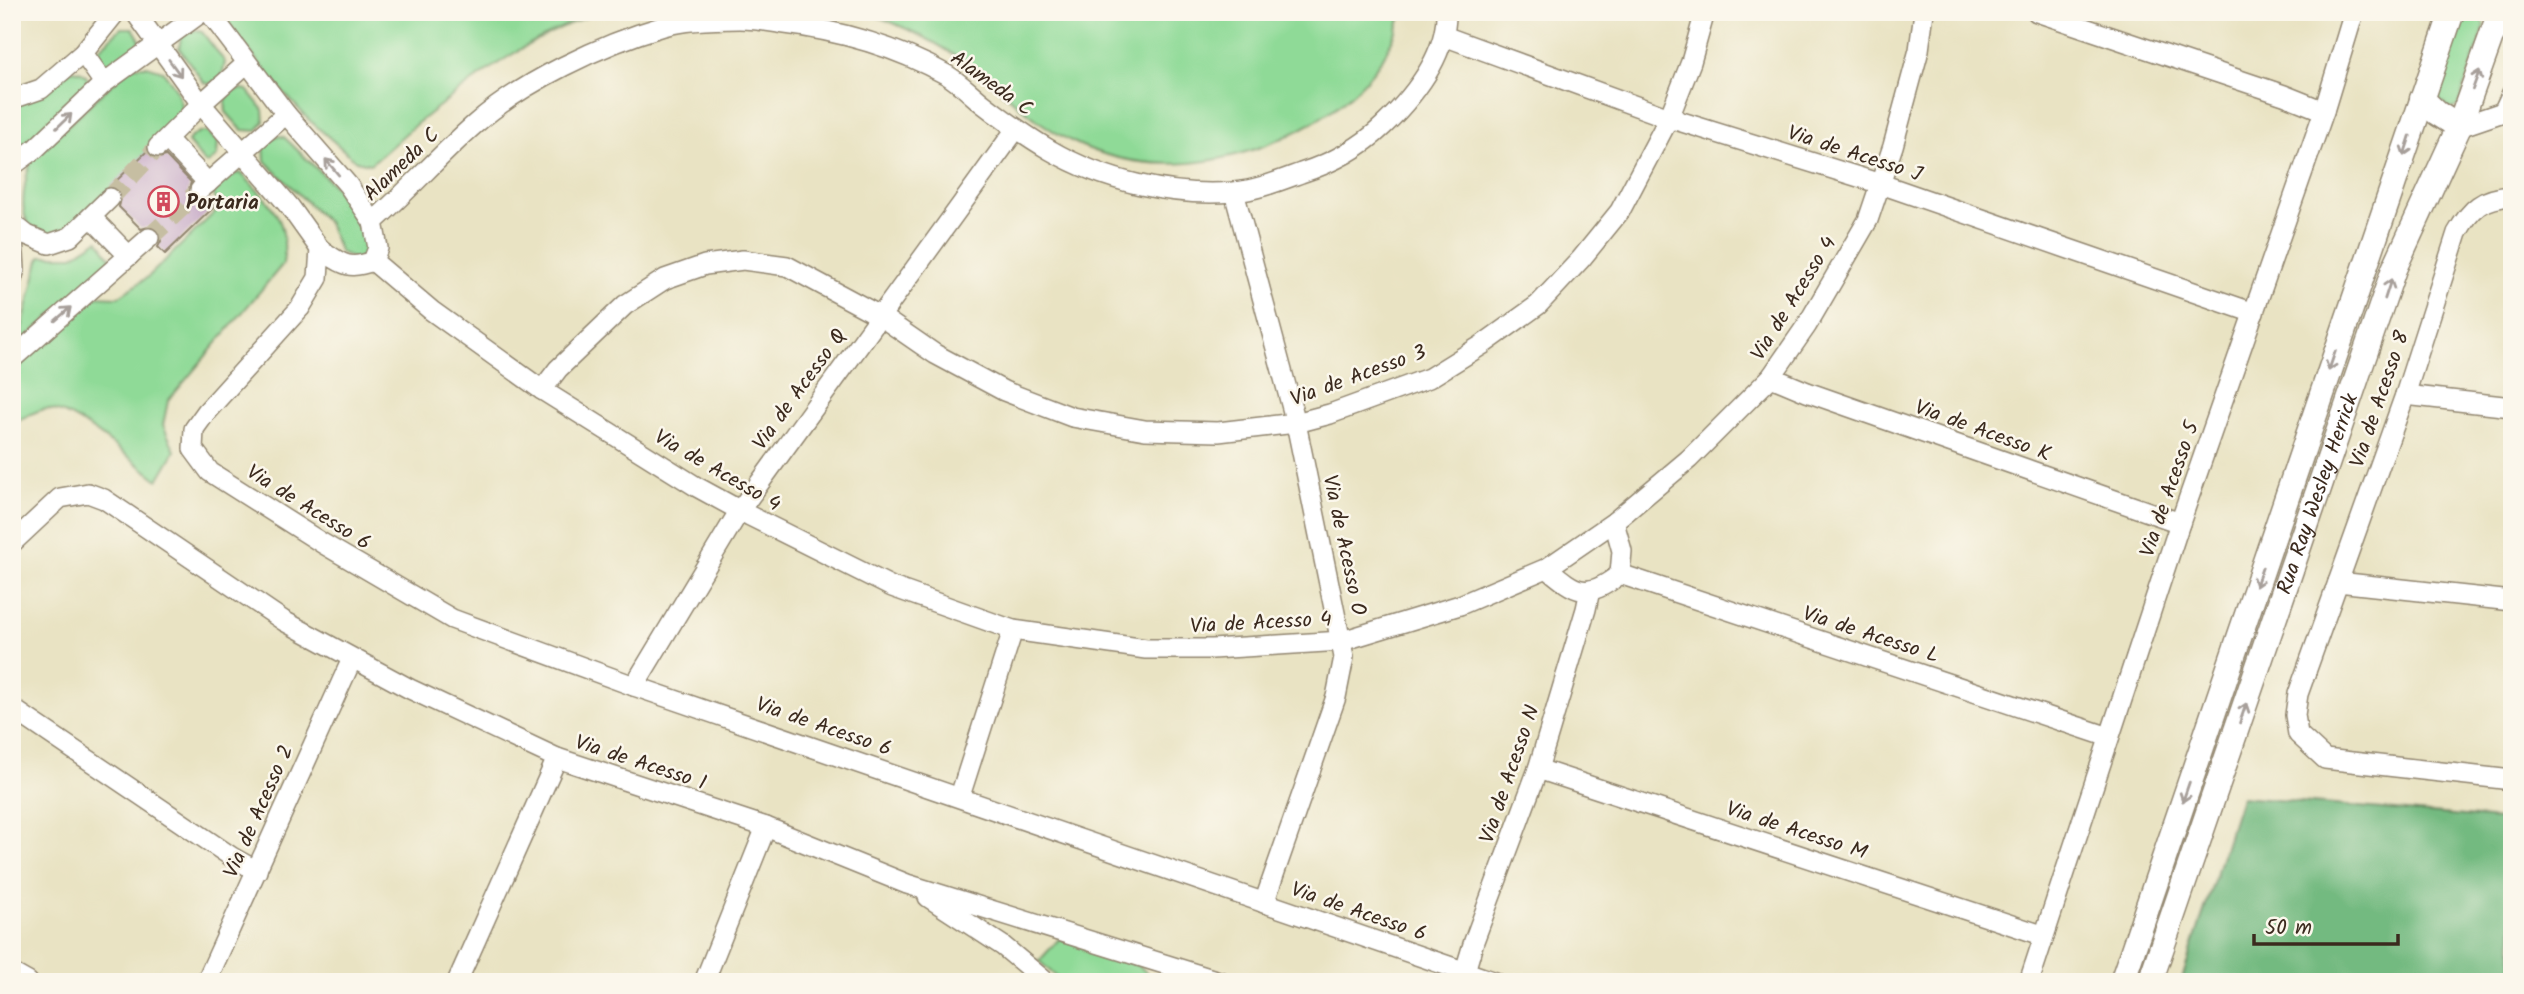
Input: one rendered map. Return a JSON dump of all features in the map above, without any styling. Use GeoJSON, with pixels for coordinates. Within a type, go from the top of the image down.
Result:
{"type":"FeatureCollection","features":[{"type":"Feature","properties":{"kind":"street"},"geometry":{"type":"LineString","coordinates":[[12,99],[41,89],[83,53],[116,12]]}},
{"type":"Feature","properties":{"kind":"street"},"geometry":{"type":"LineString","coordinates":[[135,12],[201,104],[244,152],[320,249],[346,267],[361,266],[373,261]]}},
{"type":"Feature","properties":{"kind":"street"},"geometry":{"type":"LineString","coordinates":[[12,166],[36,149],[104,83],[202,12]]}},
{"type":"Feature","properties":{"kind":"street"},"geometry":{"type":"LineString","coordinates":[[209,12],[246,64],[348,186],[373,222]]}},
{"type":"Feature","properties":{"kind":"street"},"geometry":{"type":"LineString","coordinates":[[1444,36],[1446,12]]}},
{"type":"Feature","properties":{"kind":"street","name":"Via de Acesso 3"},"geometry":{"type":"LineString","coordinates":[[542,390],[558,369],[625,305],[665,279],[705,264],[743,260],[788,265],[880,316],[935,354],[1004,391],[1072,417],[1145,430],[1218,432],[1296,423],[1330,414],[1429,378],[1482,345],[1538,304],[1580,259],[1620,211],[1669,118],[1691,62],[1704,12]]}},
{"type":"Feature","properties":{"kind":"street","name":"Via de Acesso 4"},"geometry":{"type":"LineString","coordinates":[[373,261],[432,311],[542,390],[697,487],[892,587],[1013,630],[1146,649],[1212,649],[1342,641],[1460,606],[1547,568],[1614,522],[1689,459],[1771,376],[1807,325],[1868,220],[1881,184],[1919,50],[1924,12]]}},
{"type":"Feature","properties":{"kind":"street"},"geometry":{"type":"LineString","coordinates":[[2037,12],[2324,111]]}},
{"type":"Feature","properties":{"kind":"street","name":"Via de Acesso 5"},"geometry":{"type":"LineString","coordinates":[[2029,982],[2042,935],[2180,523],[2324,111],[2354,12]]}},
{"type":"Feature","properties":{"kind":"street","name":"Rua Ray Wesley Herrick"},"geometry":{"type":"LineString","coordinates":[[2122,982],[2452,12]]}},
{"type":"Feature","properties":{"kind":"street"},"geometry":{"type":"LineString","coordinates":[[2501,12],[2512,25]]}},
{"type":"Feature","properties":{"kind":"street","name":"Rua Ray Wesley Herrick"},"geometry":{"type":"LineString","coordinates":[[2150,982],[2395,269],[2459,127],[2501,12]]}},
{"type":"Feature","properties":{"kind":"street","name":"Alameda C"},"geometry":{"type":"LineString","coordinates":[[373,261],[379,248],[373,222],[475,124],[527,85],[600,50],[667,24],[743,19],[811,27],[874,42],[950,77],[1016,129],[1076,164],[1147,186],[1205,192],[1234,192],[1260,187],[1344,157],[1374,135],[1401,108],[1424,78],[1444,36]]}},
{"type":"Feature","properties":{"kind":"street","name":"Via de Acesso J"},"geometry":{"type":"LineString","coordinates":[[1444,36],[1669,118],[1881,184],[2254,313]]}},
{"type":"Feature","properties":{"kind":"street"},"geometry":{"type":"LineString","coordinates":[[83,53],[104,83]]}},
{"type":"Feature","properties":{"kind":"street"},"geometry":{"type":"LineString","coordinates":[[246,64],[162,143],[204,186],[286,114]]}},
{"type":"Feature","properties":{"kind":"street"},"geometry":{"type":"LineString","coordinates":[[2422,99],[2437,113],[2459,127],[2507,113],[2512,93]]}},
{"type":"Feature","properties":{"kind":"street","name":"Via de Acesso Q"},"geometry":{"type":"LineString","coordinates":[[634,686],[740,510],[1016,129]]}},
{"type":"Feature","properties":{"kind":"street","name":"Via de Acesso O"},"geometry":{"type":"LineString","coordinates":[[1234,192],[1296,423],[1342,641],[1344,666],[1336,697],[1265,903]]}},
{"type":"Feature","properties":{"kind":"street","name":"Via de Acesso 8"},"geometry":{"type":"LineString","coordinates":[[2512,196],[2497,197],[2481,203],[2468,215],[2457,233],[2405,395],[2298,694],[2295,715],[2298,734],[2325,759],[2512,780]]}},
{"type":"Feature","properties":{"kind":"street"},"geometry":{"type":"LineString","coordinates":[[12,223],[27,235],[50,244],[70,237],[110,198]]}},
{"type":"Feature","properties":{"kind":"street"},"geometry":{"type":"LineString","coordinates":[[92,217],[129,256]]}},
{"type":"Feature","properties":{"kind":"street"},"geometry":{"type":"LineString","coordinates":[[12,223],[15,269],[12,279]]}},
{"type":"Feature","properties":{"kind":"street"},"geometry":{"type":"LineString","coordinates":[[12,359],[149,238]]}},
{"type":"Feature","properties":{"kind":"street","name":"Via de Acesso 6"},"geometry":{"type":"LineString","coordinates":[[320,249],[318,278],[300,308],[207,411],[194,429],[193,449],[210,472],[334,550],[452,619],[634,686],[1495,982]]}},
{"type":"Feature","properties":{"kind":"street","name":"Via de Acesso K"},"geometry":{"type":"LineString","coordinates":[[1771,376],[1807,392],[2180,523]]}},
{"type":"Feature","properties":{"kind":"street"},"geometry":{"type":"LineString","coordinates":[[2405,395],[2512,407]]}},
{"type":"Feature","properties":{"kind":"street","name":"Via de Acesso 1"},"geometry":{"type":"LineString","coordinates":[[12,543],[60,498],[88,493],[104,499],[284,621],[352,659],[557,758],[766,827],[907,884],[1208,980]]}},
{"type":"Feature","properties":{"kind":"street"},"geometry":{"type":"LineString","coordinates":[[1547,568],[1573,589],[1590,590],[1606,585],[1620,575],[1622,551],[1614,522]]}},
{"type":"Feature","properties":{"kind":"street","name":"Via de Acesso L"},"geometry":{"type":"LineString","coordinates":[[1620,575],[2109,737]]}},
{"type":"Feature","properties":{"kind":"street"},"geometry":{"type":"LineString","coordinates":[[2338,582],[2512,601]]}},
{"type":"Feature","properties":{"kind":"street","name":"Via de Acesso N"},"geometry":{"type":"LineString","coordinates":[[1465,971],[1538,769],[1587,609],[1590,590]]}},
{"type":"Feature","properties":{"kind":"street"},"geometry":{"type":"LineString","coordinates":[[960,796],[1013,630]]}},
{"type":"Feature","properties":{"kind":"street","name":"Via de Acesso 2"},"geometry":{"type":"LineString","coordinates":[[206,982],[352,659]]}},
{"type":"Feature","properties":{"kind":"street"},"geometry":{"type":"LineString","coordinates":[[12,708],[232,857],[257,871]]}},
{"type":"Feature","properties":{"kind":"street"},"geometry":{"type":"LineString","coordinates":[[457,982],[557,758]]}},
{"type":"Feature","properties":{"kind":"street","name":"Via de Acesso M"},"geometry":{"type":"LineString","coordinates":[[1538,769],[2042,935]]}},
{"type":"Feature","properties":{"kind":"street"},"geometry":{"type":"LineString","coordinates":[[704,982],[766,827]]}},
{"type":"Feature","properties":{"kind":"street"},"geometry":{"type":"LineString","coordinates":[[907,884],[1003,946],[1046,982]]}},
{"type":"Feature","properties":{"kind":"street"},"geometry":{"type":"LineString","coordinates":[[12,973],[28,982]]}},
{"type":"Feature","properties":{"kind":"green space"},"geometry":{"type":"Polygon","coordinates":[[[219,12],[601,12],[554,31],[486,71],[417,123],[370,164],[356,161],[308,119],[273,81],[219,12]]]}},
{"type":"Feature","properties":{"kind":"green space"},"geometry":{"type":"Polygon","coordinates":[[[865,12],[1402,12],[1396,32],[1377,66],[1351,95],[1319,119],[1274,142],[1246,152],[1188,163],[1158,163],[1100,153],[1071,141],[1031,115],[945,49],[906,28],[865,12]]]}},
{"type":"Feature","properties":{"kind":"green space"},"geometry":{"type":"Polygon","coordinates":[[[2470,13],[2477,14],[2485,26],[2458,106],[2450,110],[2435,96],[2461,19],[2470,13]]]}},
{"type":"Feature","properties":{"kind":"green space"},"geometry":{"type":"Polygon","coordinates":[[[121,28],[133,28],[140,40],[139,45],[115,66],[106,65],[98,55],[99,49],[121,28]]]}},
{"type":"Feature","properties":{"kind":"green space"},"geometry":{"type":"Polygon","coordinates":[[[191,30],[202,32],[225,62],[222,77],[210,84],[204,83],[179,48],[181,37],[191,30]]]}},
{"type":"Feature","properties":{"kind":"green space"},"geometry":{"type":"Polygon","coordinates":[[[131,66],[147,66],[163,71],[176,89],[181,104],[181,119],[172,132],[146,153],[80,221],[56,237],[36,230],[26,219],[23,202],[32,159],[131,66]]]}},
{"type":"Feature","properties":{"kind":"green space"},"geometry":{"type":"Polygon","coordinates":[[[72,70],[86,76],[89,82],[85,89],[20,153],[12,152],[12,102],[72,70]]]}},
{"type":"Feature","properties":{"kind":"green space"},"geometry":{"type":"Polygon","coordinates":[[[247,90],[263,110],[264,122],[256,131],[242,130],[226,112],[228,96],[233,91],[247,90]]]}},
{"type":"Feature","properties":{"kind":"green space"},"geometry":{"type":"Polygon","coordinates":[[[199,132],[207,132],[218,142],[217,156],[209,163],[205,163],[188,142],[199,132]]]}},
{"type":"Feature","properties":{"kind":"green space"},"geometry":{"type":"Polygon","coordinates":[[[279,136],[284,137],[354,205],[374,238],[361,263],[340,252],[328,223],[265,161],[264,146],[279,136]]]}},
{"type":"Feature","properties":{"kind":"green space"},"geometry":{"type":"Polygon","coordinates":[[[241,173],[276,213],[283,235],[283,264],[168,401],[163,425],[175,451],[158,480],[89,427],[60,412],[48,409],[39,411],[12,424],[12,371],[94,296],[118,297],[148,277],[218,209],[210,186],[226,175],[241,173]]]}},
{"type":"Feature","properties":{"kind":"green space"},"geometry":{"type":"Polygon","coordinates":[[[98,240],[113,261],[26,338],[21,332],[39,260],[42,256],[73,256],[98,240]]]}},
{"type":"Feature","properties":{"kind":"green space"},"geometry":{"type":"Polygon","coordinates":[[[2241,797],[2512,820],[2512,982],[2181,982],[2241,797]]]}},
{"type":"Feature","properties":{"kind":"green space"},"geometry":{"type":"Polygon","coordinates":[[[1060,938],[1139,966],[1146,972],[1149,982],[1062,982],[1039,961],[1060,938]]]}},
{"type":"Feature","properties":{"kind":"building","name":"Portaria"},"geometry":{"type":"Polygon","coordinates":[[[147,151],[156,159],[166,156],[191,182],[188,192],[191,199],[202,202],[208,199],[215,206],[165,254],[158,247],[161,241],[159,230],[152,226],[141,229],[119,207],[122,194],[111,186],[147,151]]]}},
{"type":"Feature","properties":{"kind":"tunnel"},"geometry":{"type":"LineString","coordinates":[[110,198],[158,147]]}},
{"type":"Feature","properties":{"kind":"tunnel"},"geometry":{"type":"LineString","coordinates":[[149,238],[200,190]]}},
{"type":"Feature","properties":{"kind":"place","name":"Portaria"},"geometry":{"type":"Point","coordinates":[163,202]}}]}
